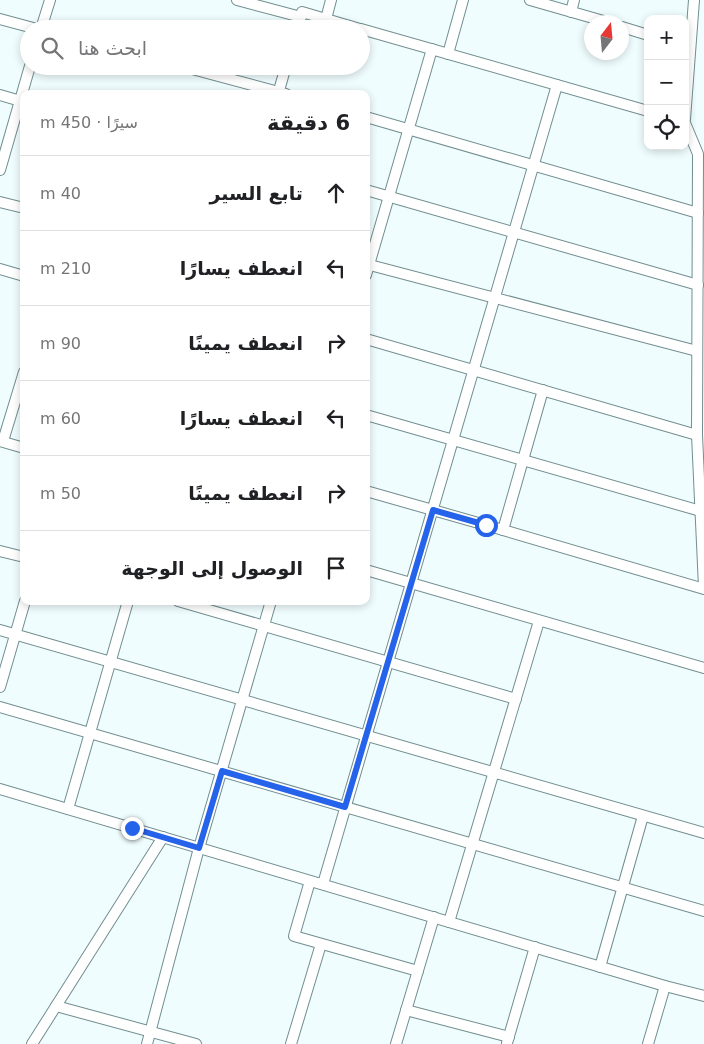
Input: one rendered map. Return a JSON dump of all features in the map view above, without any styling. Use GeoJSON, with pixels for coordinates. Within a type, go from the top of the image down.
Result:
{"type":"FeatureCollection","features":[{"type":"Feature","properties":{"kind":"street"},"geometry":{"type":"LineString","coordinates":[[42,20],[50,0]]}},
{"type":"Feature","properties":{"kind":"street"},"geometry":{"type":"LineString","coordinates":[[237,0],[301,17]]}},
{"type":"Feature","properties":{"kind":"street"},"geometry":{"type":"LineString","coordinates":[[326,19],[331,0]]}},
{"type":"Feature","properties":{"kind":"street"},"geometry":{"type":"LineString","coordinates":[[448,54],[464,0]]}},
{"type":"Feature","properties":{"kind":"street"},"geometry":{"type":"LineString","coordinates":[[530,0],[584,16]]}},
{"type":"Feature","properties":{"kind":"street"},"geometry":{"type":"LineString","coordinates":[[571,12],[574,0]]}},
{"type":"Feature","properties":{"kind":"street"},"geometry":{"type":"LineString","coordinates":[[689,38],[694,0]]}},
{"type":"Feature","properties":{"kind":"street"},"geometry":{"type":"LineString","coordinates":[[300,20],[302,12],[330,20]]}},
{"type":"Feature","properties":{"kind":"street"},"geometry":{"type":"LineString","coordinates":[[0,19],[20,24]]}},
{"type":"Feature","properties":{"kind":"street"},"geometry":{"type":"LineString","coordinates":[[629,29],[644,33]]}},
{"type":"Feature","properties":{"kind":"street"},"geometry":{"type":"LineString","coordinates":[[370,32],[644,110]]}},
{"type":"Feature","properties":{"kind":"street"},"geometry":{"type":"LineString","coordinates":[[370,258],[432,49]]}},
{"type":"Feature","properties":{"kind":"street"},"geometry":{"type":"LineString","coordinates":[[686,105],[687,60]]}},
{"type":"Feature","properties":{"kind":"street"},"geometry":{"type":"LineString","coordinates":[[25,90],[28,75]]}},
{"type":"Feature","properties":{"kind":"street"},"geometry":{"type":"LineString","coordinates":[[215,75],[270,90]]}},
{"type":"Feature","properties":{"kind":"street"},"geometry":{"type":"LineString","coordinates":[[282,90],[284,75]]}},
{"type":"Feature","properties":{"kind":"street"},"geometry":{"type":"LineString","coordinates":[[323,884],[557,85]]}},
{"type":"Feature","properties":{"kind":"street"},"geometry":{"type":"LineString","coordinates":[[0,95],[20,100]]}},
{"type":"Feature","properties":{"kind":"street"},"geometry":{"type":"LineString","coordinates":[[0,170],[20,107]]}},
{"type":"Feature","properties":{"kind":"street"},"geometry":{"type":"LineString","coordinates":[[370,118],[698,213]]}},
{"type":"Feature","properties":{"kind":"street"},"geometry":{"type":"LineString","coordinates":[[370,492],[704,588],[697,435],[698,213],[701,154],[689,130]]}},
{"type":"Feature","properties":{"kind":"street"},"geometry":{"type":"LineString","coordinates":[[370,191],[698,286]]}},
{"type":"Feature","properties":{"kind":"street"},"geometry":{"type":"LineString","coordinates":[[0,202],[20,207]]}},
{"type":"Feature","properties":{"kind":"street"},"geometry":{"type":"LineString","coordinates":[[0,269],[20,275]]}},
{"type":"Feature","properties":{"kind":"street"},"geometry":{"type":"LineString","coordinates":[[370,269],[495,298],[697,351]]}},
{"type":"Feature","properties":{"kind":"street"},"geometry":{"type":"LineString","coordinates":[[370,340],[697,435]]}},
{"type":"Feature","properties":{"kind":"street"},"geometry":{"type":"LineString","coordinates":[[20,384],[1,441],[20,447]]}},
{"type":"Feature","properties":{"kind":"street"},"geometry":{"type":"LineString","coordinates":[[503,530],[543,390]]}},
{"type":"Feature","properties":{"kind":"street"},"geometry":{"type":"LineString","coordinates":[[370,416],[702,512]]}},
{"type":"Feature","properties":{"kind":"street"},"geometry":{"type":"LineString","coordinates":[[0,551],[20,557]]}},
{"type":"Feature","properties":{"kind":"street"},"geometry":{"type":"LineString","coordinates":[[370,571],[704,668]]}},
{"type":"Feature","properties":{"kind":"street"},"geometry":{"type":"LineString","coordinates":[[0,687],[24,605]]}},
{"type":"Feature","properties":{"kind":"street"},"geometry":{"type":"LineString","coordinates":[[68,808],[127,605]]}},
{"type":"Feature","properties":{"kind":"street"},"geometry":{"type":"LineString","coordinates":[[192,605],[516,699]]}},
{"type":"Feature","properties":{"kind":"street"},"geometry":{"type":"LineString","coordinates":[[147,1044],[199,848],[270,605]]}},
{"type":"Feature","properties":{"kind":"street"},"geometry":{"type":"LineString","coordinates":[[449,922],[539,620]]}},
{"type":"Feature","properties":{"kind":"street"},"geometry":{"type":"LineString","coordinates":[[0,630],[704,833]]}},
{"type":"Feature","properties":{"kind":"street"},"geometry":{"type":"LineString","coordinates":[[0,707],[704,911]]}},
{"type":"Feature","properties":{"kind":"street"},"geometry":{"type":"LineString","coordinates":[[0,789],[535,948],[704,996]]}},
{"type":"Feature","properties":{"kind":"street"},"geometry":{"type":"LineString","coordinates":[[600,967],[643,816]]}},
{"type":"Feature","properties":{"kind":"street"},"geometry":{"type":"LineString","coordinates":[[32,1044],[164,837]]}},
{"type":"Feature","properties":{"kind":"street"},"geometry":{"type":"LineString","coordinates":[[310,881],[294,936],[418,971]]}},
{"type":"Feature","properties":{"kind":"street"},"geometry":{"type":"LineString","coordinates":[[396,1044],[434,917]]}},
{"type":"Feature","properties":{"kind":"street"},"geometry":{"type":"LineString","coordinates":[[291,1044],[321,944]]}},
{"type":"Feature","properties":{"kind":"street"},"geometry":{"type":"LineString","coordinates":[[406,1010],[508,1041],[535,948]]}},
{"type":"Feature","properties":{"kind":"street"},"geometry":{"type":"LineString","coordinates":[[648,1044],[666,986]]}},
{"type":"Feature","properties":{"kind":"street"},"geometry":{"type":"LineString","coordinates":[[56,1006],[196,1044]]}},
{"type":"Feature","properties":{"kind":"route"},"geometry":{"type":"LineString","coordinates":[[132,828],[199,848],[222,771],[345,807],[433,510],[486,525]]}}]}
